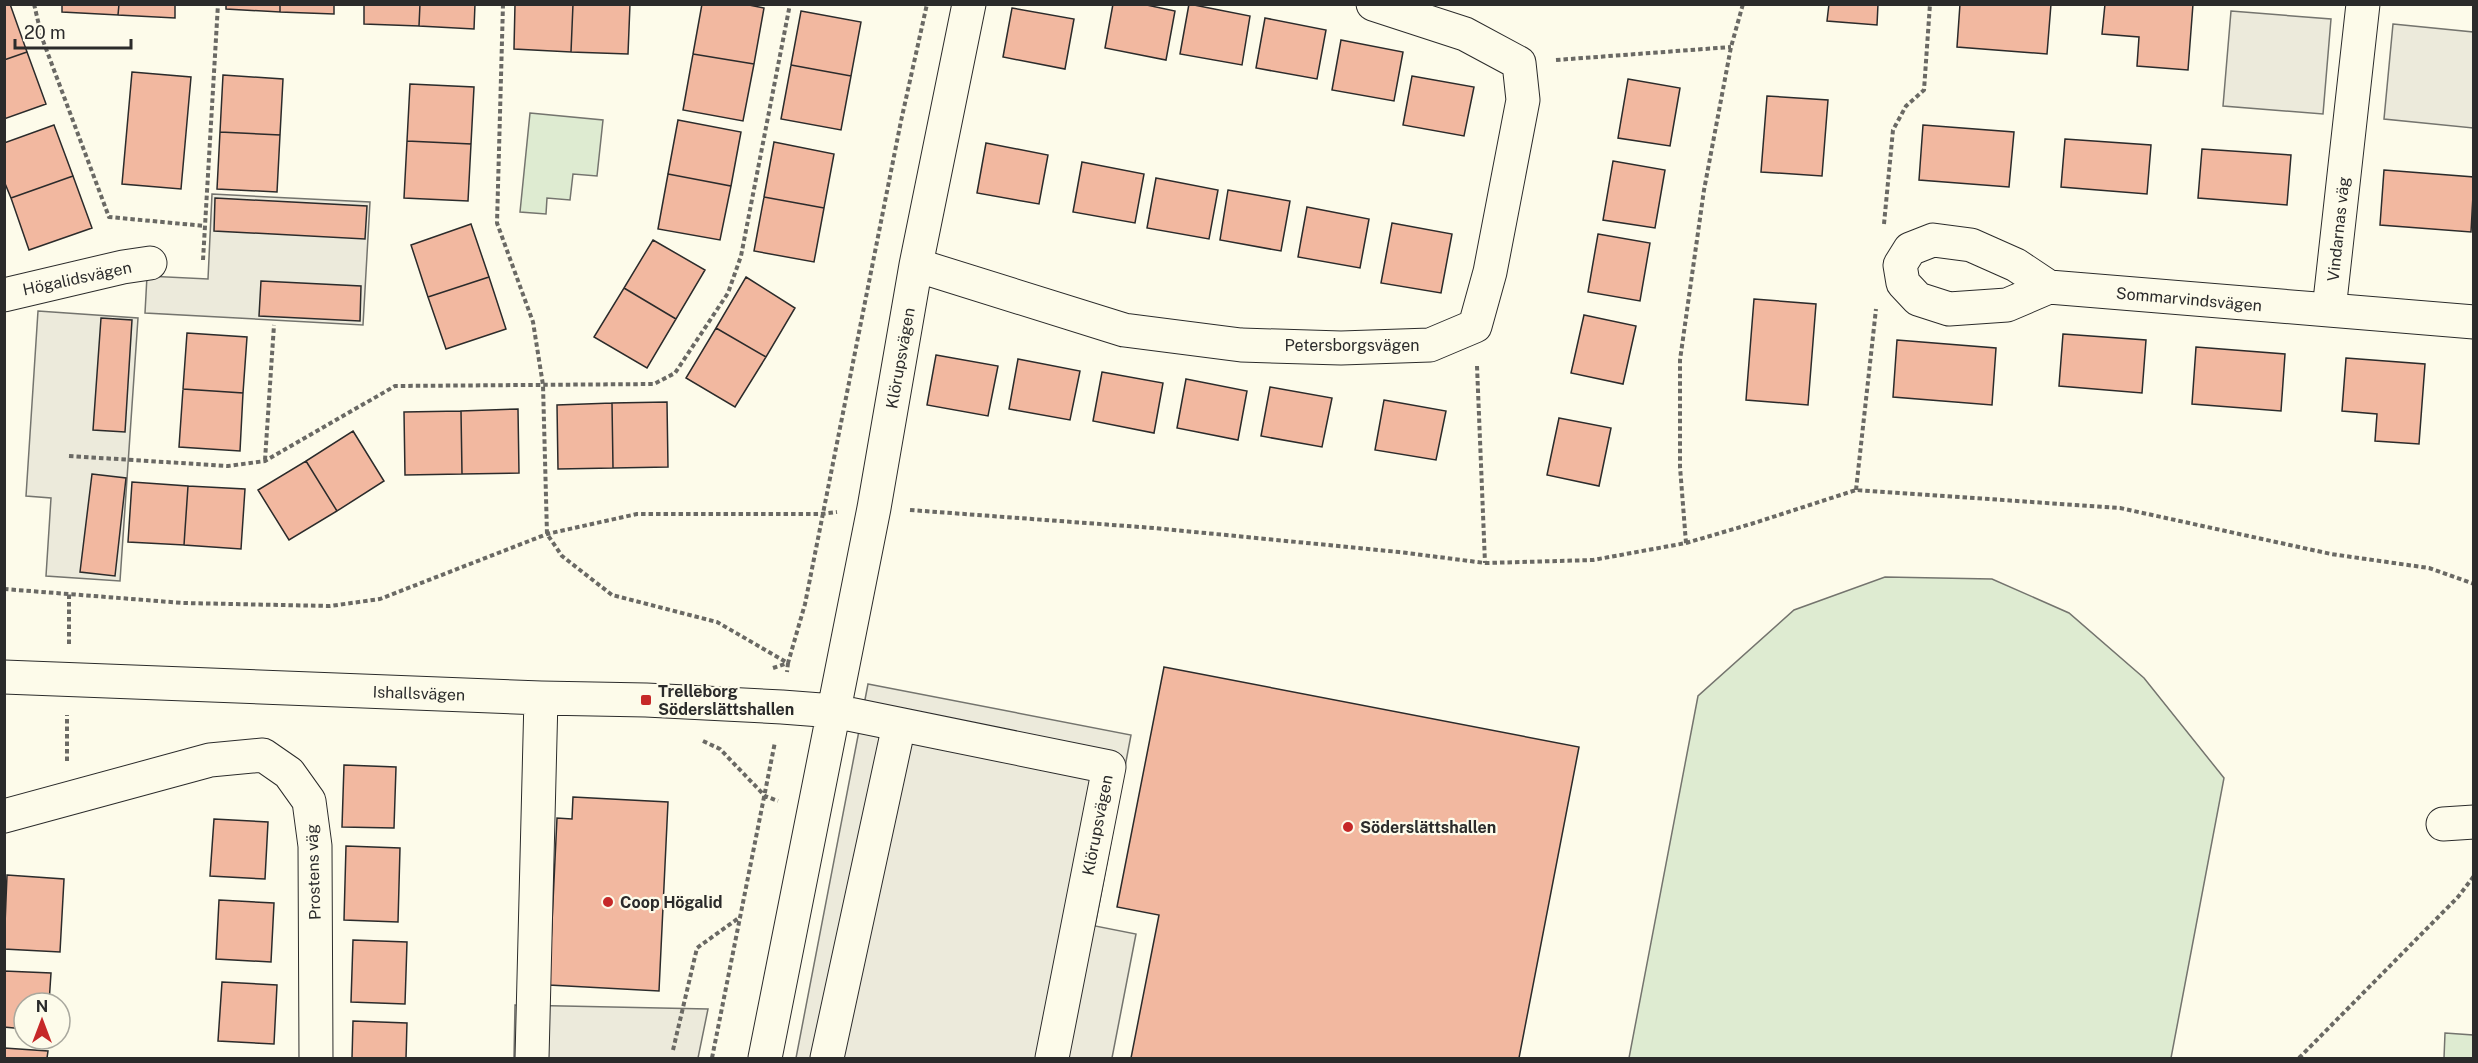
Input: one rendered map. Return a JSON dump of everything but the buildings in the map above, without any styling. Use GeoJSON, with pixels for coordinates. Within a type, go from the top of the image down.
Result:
{"type":"FeatureCollection","features":[{"type":"Feature","properties":{"kind":"street","name":"Klörupsvägen"},"geometry":{"type":"LineString","coordinates":[[765,1059],[874,508],[916,265],[969,4]]}},
{"type":"Feature","properties":{"kind":"street"},"geometry":{"type":"LineString","coordinates":[[1373,4],[1465,34],[1519,63],[1523,100],[1490,272],[1475,326]]}},
{"type":"Feature","properties":{"kind":"street","name":"Vindarnas väg"},"geometry":{"type":"LineString","coordinates":[[2329,310],[2363,4]]}},
{"type":"Feature","properties":{"kind":"street","name":"Högalidsvägen"},"geometry":{"type":"LineString","coordinates":[[4,295],[123,267],[150,263]]}},
{"type":"Feature","properties":{"kind":"street","name":"Petersborgsvägen"},"geometry":{"type":"LineString","coordinates":[[916,265],[1124,330],[1241,345],[1341,348],[1430,345],[1475,326]]}},
{"type":"Feature","properties":{"kind":"street","name":"Sommarvindsvägen"},"geometry":{"type":"LineString","coordinates":[[2049,287],[2329,310]]}},
{"type":"Feature","properties":{"kind":"street"},"geometry":{"type":"LineString","coordinates":[[2329,310],[2474,322]]}},
{"type":"Feature","properties":{"kind":"street","name":"Ishallsvägen"},"geometry":{"type":"LineString","coordinates":[[4,677],[646,700],[834,711]]}},
{"type":"Feature","properties":{"kind":"street"},"geometry":{"type":"LineString","coordinates":[[532,1059],[541,698]]}},
{"type":"Feature","properties":{"kind":"street","name":"Klörupsvägen"},"geometry":{"type":"LineString","coordinates":[[834,711],[1109,767],[1052,1059]]}},
{"type":"Feature","properties":{"kind":"street"},"geometry":{"type":"LineString","coordinates":[[827,1059],[898,725]]}},
{"type":"Feature","properties":{"kind":"street","name":"Prostens väg"},"geometry":{"type":"LineString","coordinates":[[4,816],[210,760],[263,755],[289,773],[309,801],[315,846],[316,1059]]}},
{"type":"Feature","properties":{"kind":"path"},"geometry":{"type":"LineString","coordinates":[[34,4],[42,38],[109,217],[205,226]]}},
{"type":"Feature","properties":{"kind":"path"},"geometry":{"type":"LineString","coordinates":[[203,260],[218,4]]}},
{"type":"Feature","properties":{"kind":"path"},"geometry":{"type":"LineString","coordinates":[[503,4],[497,223],[533,322],[543,385],[547,534],[562,556],[612,595],[717,622],[788,663]]}},
{"type":"Feature","properties":{"kind":"path"},"geometry":{"type":"LineString","coordinates":[[69,456],[228,466],[265,461],[395,386],[654,384],[675,373],[728,293],[741,256],[790,4]]}},
{"type":"Feature","properties":{"kind":"path"},"geometry":{"type":"LineString","coordinates":[[712,1059],[765,796],[788,663],[805,604],[821,514],[927,4]]}},
{"type":"Feature","properties":{"kind":"path"},"geometry":{"type":"LineString","coordinates":[[1686,543],[1680,467],[1680,360],[1704,190],[1731,46],[1743,4]]}},
{"type":"Feature","properties":{"kind":"path"},"geometry":{"type":"LineString","coordinates":[[1519,63],[1731,46]]}},
{"type":"Feature","properties":{"kind":"path"},"geometry":{"type":"LineString","coordinates":[[265,461],[274,325]]}},
{"type":"Feature","properties":{"kind":"path"},"geometry":{"type":"LineString","coordinates":[[1475,326],[1485,563]]}},
{"type":"Feature","properties":{"kind":"path"},"geometry":{"type":"LineString","coordinates":[[4,589],[183,603],[330,606],[380,599],[547,534],[637,514],[821,514],[874,508],[1154,528],[1399,552],[1485,563],[1593,560],[1686,543],[1856,490],[2120,508],[2331,554],[2429,568],[2474,584]]}},
{"type":"Feature","properties":{"kind":"path"},"geometry":{"type":"LineString","coordinates":[[700,740],[720,749],[765,796],[814,810]]}},
{"type":"Feature","properties":{"kind":"path"},"geometry":{"type":"LineString","coordinates":[[2299,1059],[2458,897],[2474,876]]}},
{"type":"Feature","properties":{"kind":"path"},"geometry":{"type":"LineString","coordinates":[[674,1050],[697,948],[741,916]]}},
{"type":"Feature","properties":{"kind":"green space"},"geometry":{"type":"Polygon","coordinates":[[[530,113],[603,120],[597,176],[573,174],[570,200],[547,198],[546,214],[520,212],[530,113]]]}},
{"type":"Feature","properties":{"kind":"green space"},"geometry":{"type":"Polygon","coordinates":[[[1885,577],[1992,579],[2069,613],[2144,678],[2224,778],[2171,1058],[1629,1058],[1698,696],[1794,610],[1885,577]]]}},
{"type":"Feature","properties":{"kind":"green space"},"geometry":{"type":"Polygon","coordinates":[[[2445,1033],[2473,1035],[2473,1058],[2444,1058],[2445,1033]]]}},
{"type":"Feature","properties":{"kind":"shaded area"},"geometry":{"type":"Polygon","coordinates":[[[2231,11],[2331,19],[2323,114],[2223,106],[2231,11]]]}},
{"type":"Feature","properties":{"kind":"shaded area"},"geometry":{"type":"Polygon","coordinates":[[[2393,24],[2473,32],[2473,128],[2384,119],[2393,24]]]}},
{"type":"Feature","properties":{"kind":"shaded area"},"geometry":{"type":"Polygon","coordinates":[[[212,194],[370,202],[363,325],[145,313],[147,276],[208,279],[212,194]]]}},
{"type":"Feature","properties":{"kind":"shaded area"},"geometry":{"type":"Polygon","coordinates":[[[38,311],[138,318],[120,581],[46,576],[51,498],[26,496],[38,311]]]}},
{"type":"Feature","properties":{"kind":"shaded area"},"geometry":{"type":"Polygon","coordinates":[[[868,684],[1131,735],[1095,926],[1136,934],[1112,1058],[796,1058],[868,684]]]}},
{"type":"Feature","properties":{"kind":"shaded area"},"geometry":{"type":"Polygon","coordinates":[[[515,1005],[708,1009],[698,1058],[514,1058],[515,1005]]]}},
{"type":"Feature","properties":{"kind":"place","name":"Trelleborg Söderslättshallen"},"geometry":{"type":"Point","coordinates":[646,700]}},
{"type":"Feature","properties":{"kind":"place","name":"Söderslättshallen"},"geometry":{"type":"Point","coordinates":[1348,827]}},
{"type":"Feature","properties":{"kind":"place","name":"Coop Högalid"},"geometry":{"type":"Point","coordinates":[608,902]}}]}
